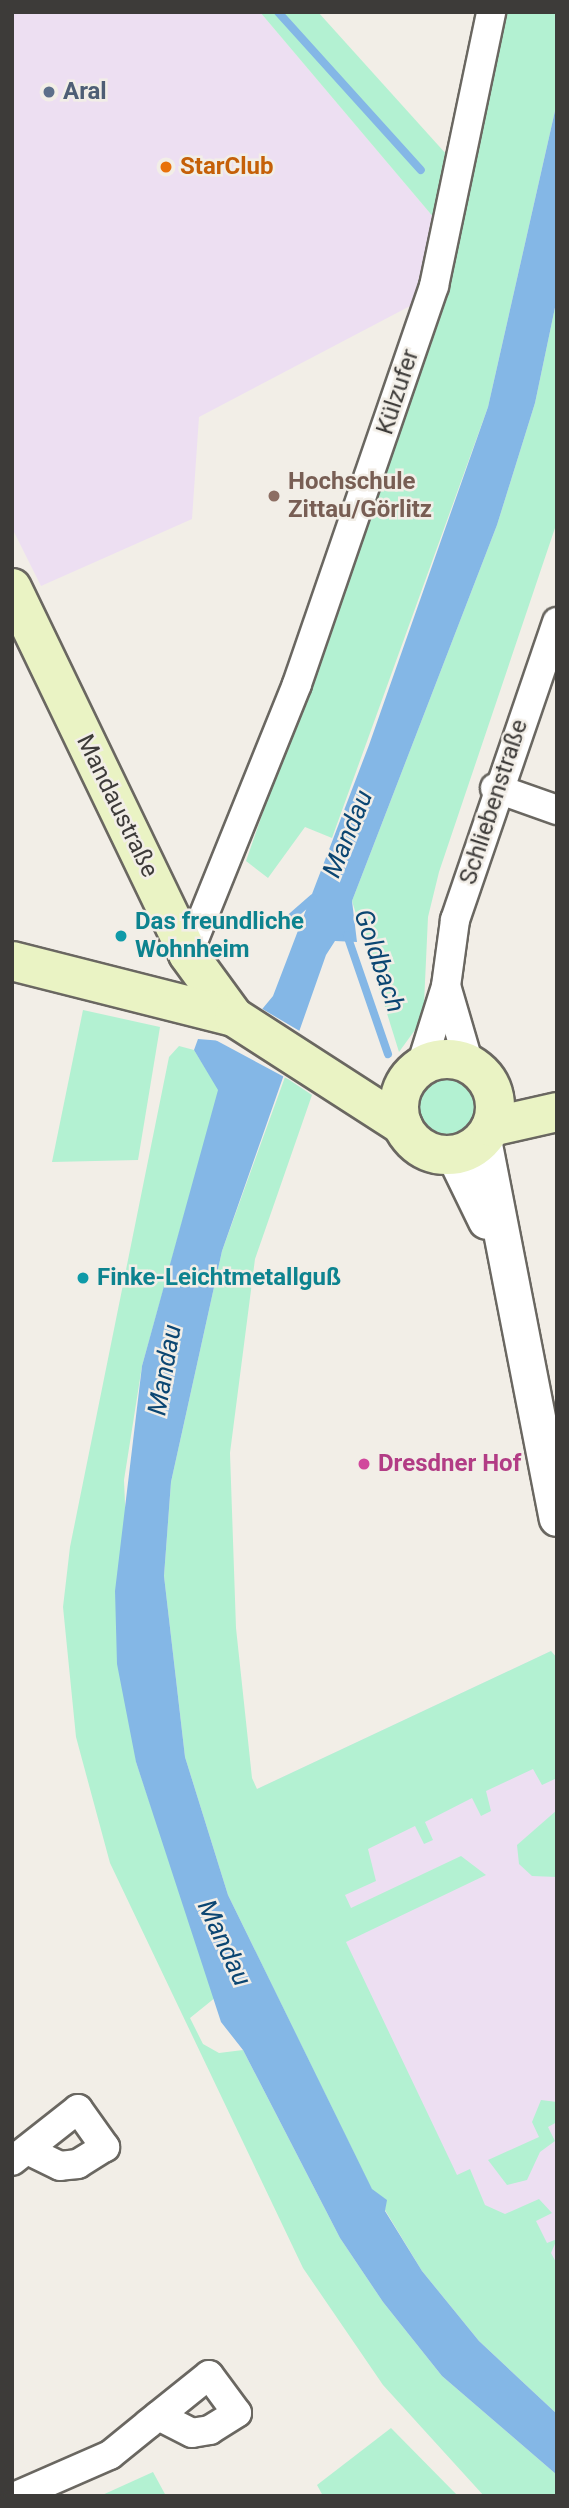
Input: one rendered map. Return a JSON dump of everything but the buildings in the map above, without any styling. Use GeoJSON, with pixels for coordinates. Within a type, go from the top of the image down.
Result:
{"type":"FeatureCollection","features":[{"type":"Feature","properties":{"kind":"main road","name":"Mandaustraße"},"geometry":{"type":"LineString","coordinates":[[12,587],[195,979],[247,1024],[351,1087],[403,1126]]}},
{"type":"Feature","properties":{"kind":"main road"},"geometry":{"type":"LineString","coordinates":[[12,961],[195,979]]}},
{"type":"Feature","properties":{"kind":"main road"},"geometry":{"type":"LineString","coordinates":[[351,1087],[414,1072],[446,1058],[469,1064],[480,1129]]}},
{"type":"Feature","properties":{"kind":"main road"},"geometry":{"type":"LineString","coordinates":[[414,1072],[399,1100],[403,1126],[420,1147],[480,1129],[557,1111]]}},
{"type":"Feature","properties":{"kind":"street","name":"Külzufer"},"geometry":{"type":"LineString","coordinates":[[195,979],[434,286],[491,12]]}},
{"type":"Feature","properties":{"kind":"street","name":"Schliebenstraße"},"geometry":{"type":"LineString","coordinates":[[414,1072],[446,986],[455,920],[495,788],[557,622]]}},
{"type":"Feature","properties":{"kind":"street"},"geometry":{"type":"LineString","coordinates":[[495,788],[557,810]]}},
{"type":"Feature","properties":{"kind":"street","name":"Schliebenstraße"},"geometry":{"type":"LineString","coordinates":[[446,986],[469,1064]]}},
{"type":"Feature","properties":{"kind":"street"},"geometry":{"type":"LineString","coordinates":[[480,1129],[502,1252],[557,1518]]}},
{"type":"Feature","properties":{"kind":"street"},"geometry":{"type":"LineString","coordinates":[[16,2496],[110,2455],[158,2416]]}},
{"type":"Feature","properties":{"kind":"shaded area"},"geometry":{"type":"Polygon","coordinates":[[[12,12],[260,12],[435,219],[412,305],[199,417],[192,519],[41,586],[12,528],[12,12]]]}},
{"type":"Feature","properties":{"kind":"shaded area"},"geometry":{"type":"Polygon","coordinates":[[[551,1651],[557,1658],[557,2332],[513,2288],[257,1789],[551,1651]]]}},
{"type":"Feature","properties":{"kind":"green space"},"geometry":{"type":"Polygon","coordinates":[[[260,12],[318,12],[447,155],[435,219],[260,12]]]}},
{"type":"Feature","properties":{"kind":"green space"},"geometry":{"type":"Polygon","coordinates":[[[504,12],[557,12],[557,102],[488,407],[332,838],[305,827],[268,878],[246,861],[445,290],[504,12]]]}},
{"type":"Feature","properties":{"kind":"green space"},"geometry":{"type":"Polygon","coordinates":[[[557,298],[557,522],[439,872],[428,917],[424,1004],[420,1023],[399,1052],[352,901],[497,525],[535,403],[557,298]]]}},
{"type":"Feature","properties":{"kind":"green space"},"geometry":{"type":"Polygon","coordinates":[[[83,1010],[160,1027],[138,1160],[52,1162],[83,1010]]]}},
{"type":"Feature","properties":{"kind":"green space"},"geometry":{"type":"Polygon","coordinates":[[[179,1046],[194,1050],[219,1090],[142,1366],[124,1480],[136,1762],[216,1997],[190,2018],[203,2044],[219,2053],[243,2050],[340,2238],[383,2302],[442,2376],[557,2475],[557,2496],[484,2496],[383,2385],[303,2268],[110,1863],[76,1737],[63,1607],[70,1547],[169,1057],[179,1046]]]}},
{"type":"Feature","properties":{"kind":"green space"},"geometry":{"type":"Polygon","coordinates":[[[285,1077],[312,1095],[255,1259],[230,1453],[236,1628],[252,1778],[257,1789],[551,1651],[557,1658],[557,1778],[542,1785],[533,1769],[486,1791],[491,1811],[481,1816],[472,1798],[425,1822],[433,1840],[424,1844],[415,1826],[368,1849],[376,1881],[345,1895],[351,1908],[461,1856],[486,1875],[346,1942],[457,2175],[470,2169],[485,2205],[505,2214],[539,2199],[552,2213],[536,2221],[547,2243],[557,2239],[551,2253],[557,2264],[557,2414],[479,2341],[422,2271],[385,2210],[386,2200],[372,2190],[228,1895],[185,1757],[164,1576],[171,1482],[222,1251],[285,1077]]]}},
{"type":"Feature","properties":{"kind":"green space"},"geometry":{"type":"Polygon","coordinates":[[[447,1079],[458,1081],[467,1087],[473,1096],[473,1118],[467,1127],[458,1133],[447,1135],[436,1133],[427,1127],[421,1118],[419,1107],[421,1096],[427,1087],[436,1081],[447,1079]]]}},
{"type":"Feature","properties":{"kind":"green space"},"geometry":{"type":"Polygon","coordinates":[[[557,1810],[557,1877],[532,1876],[519,1864],[517,1845],[557,1810]]]}},
{"type":"Feature","properties":{"kind":"green space"},"geometry":{"type":"Polygon","coordinates":[[[541,2100],[557,2102],[557,2122],[548,2127],[555,2141],[540,2152],[527,2180],[507,2185],[488,2160],[539,2137],[532,2122],[541,2100]]]}},
{"type":"Feature","properties":{"kind":"green space"},"geometry":{"type":"Polygon","coordinates":[[[391,2428],[458,2496],[323,2496],[317,2485],[391,2428]]]}},
{"type":"Feature","properties":{"kind":"green space"},"geometry":{"type":"Polygon","coordinates":[[[153,2472],[166,2496],[100,2496],[153,2472]]]}},
{"type":"Feature","properties":{"kind":"water","name":"Mandau"},"geometry":{"type":"Polygon","coordinates":[[[557,102],[557,298],[535,403],[497,525],[352,901],[357,942],[335,941],[326,955],[222,1251],[171,1482],[164,1576],[185,1757],[228,1895],[372,2189],[387,2200],[385,2211],[422,2271],[479,2341],[557,2414],[557,2475],[442,2376],[383,2302],[340,2238],[243,2050],[221,2022],[136,1762],[117,1664],[115,1591],[142,1366],[218,1090],[194,1050],[198,1039],[235,1042],[273,996],[369,745],[488,407],[557,102]]]}},
{"type":"Feature","properties":{"kind":"pier"},"geometry":{"type":"Polygon","coordinates":[[[259,1007],[303,1033],[288,1079],[208,1036],[233,1038],[259,1007]]]}},
{"type":"Feature","properties":{"kind":"waterway"},"geometry":{"type":"LineString","coordinates":[[278,12],[421,170]]}},
{"type":"Feature","properties":{"kind":"waterway"},"geometry":{"type":"LineString","coordinates":[[245,920],[288,920],[313,898]]}},
{"type":"Feature","properties":{"kind":"waterway","name":"Goldbach"},"geometry":{"type":"LineString","coordinates":[[347,935],[388,1054]]}},
{"type":"Feature","properties":{"kind":"place","name":"Aral"},"geometry":{"type":"Point","coordinates":[49,92]}},
{"type":"Feature","properties":{"kind":"place","name":"StarClub"},"geometry":{"type":"Point","coordinates":[166,167]}},
{"type":"Feature","properties":{"kind":"place","name":"Hochschule Zittau/Görlitz"},"geometry":{"type":"Point","coordinates":[274,496]}},
{"type":"Feature","properties":{"kind":"place","name":"Das freundliche Wohnheim"},"geometry":{"type":"Point","coordinates":[121,936]}},
{"type":"Feature","properties":{"kind":"place","name":"Finke-Leichtmetallguß"},"geometry":{"type":"Point","coordinates":[83,1278]}},
{"type":"Feature","properties":{"kind":"place","name":"Dresdner Hof"},"geometry":{"type":"Point","coordinates":[364,1464]}}]}
